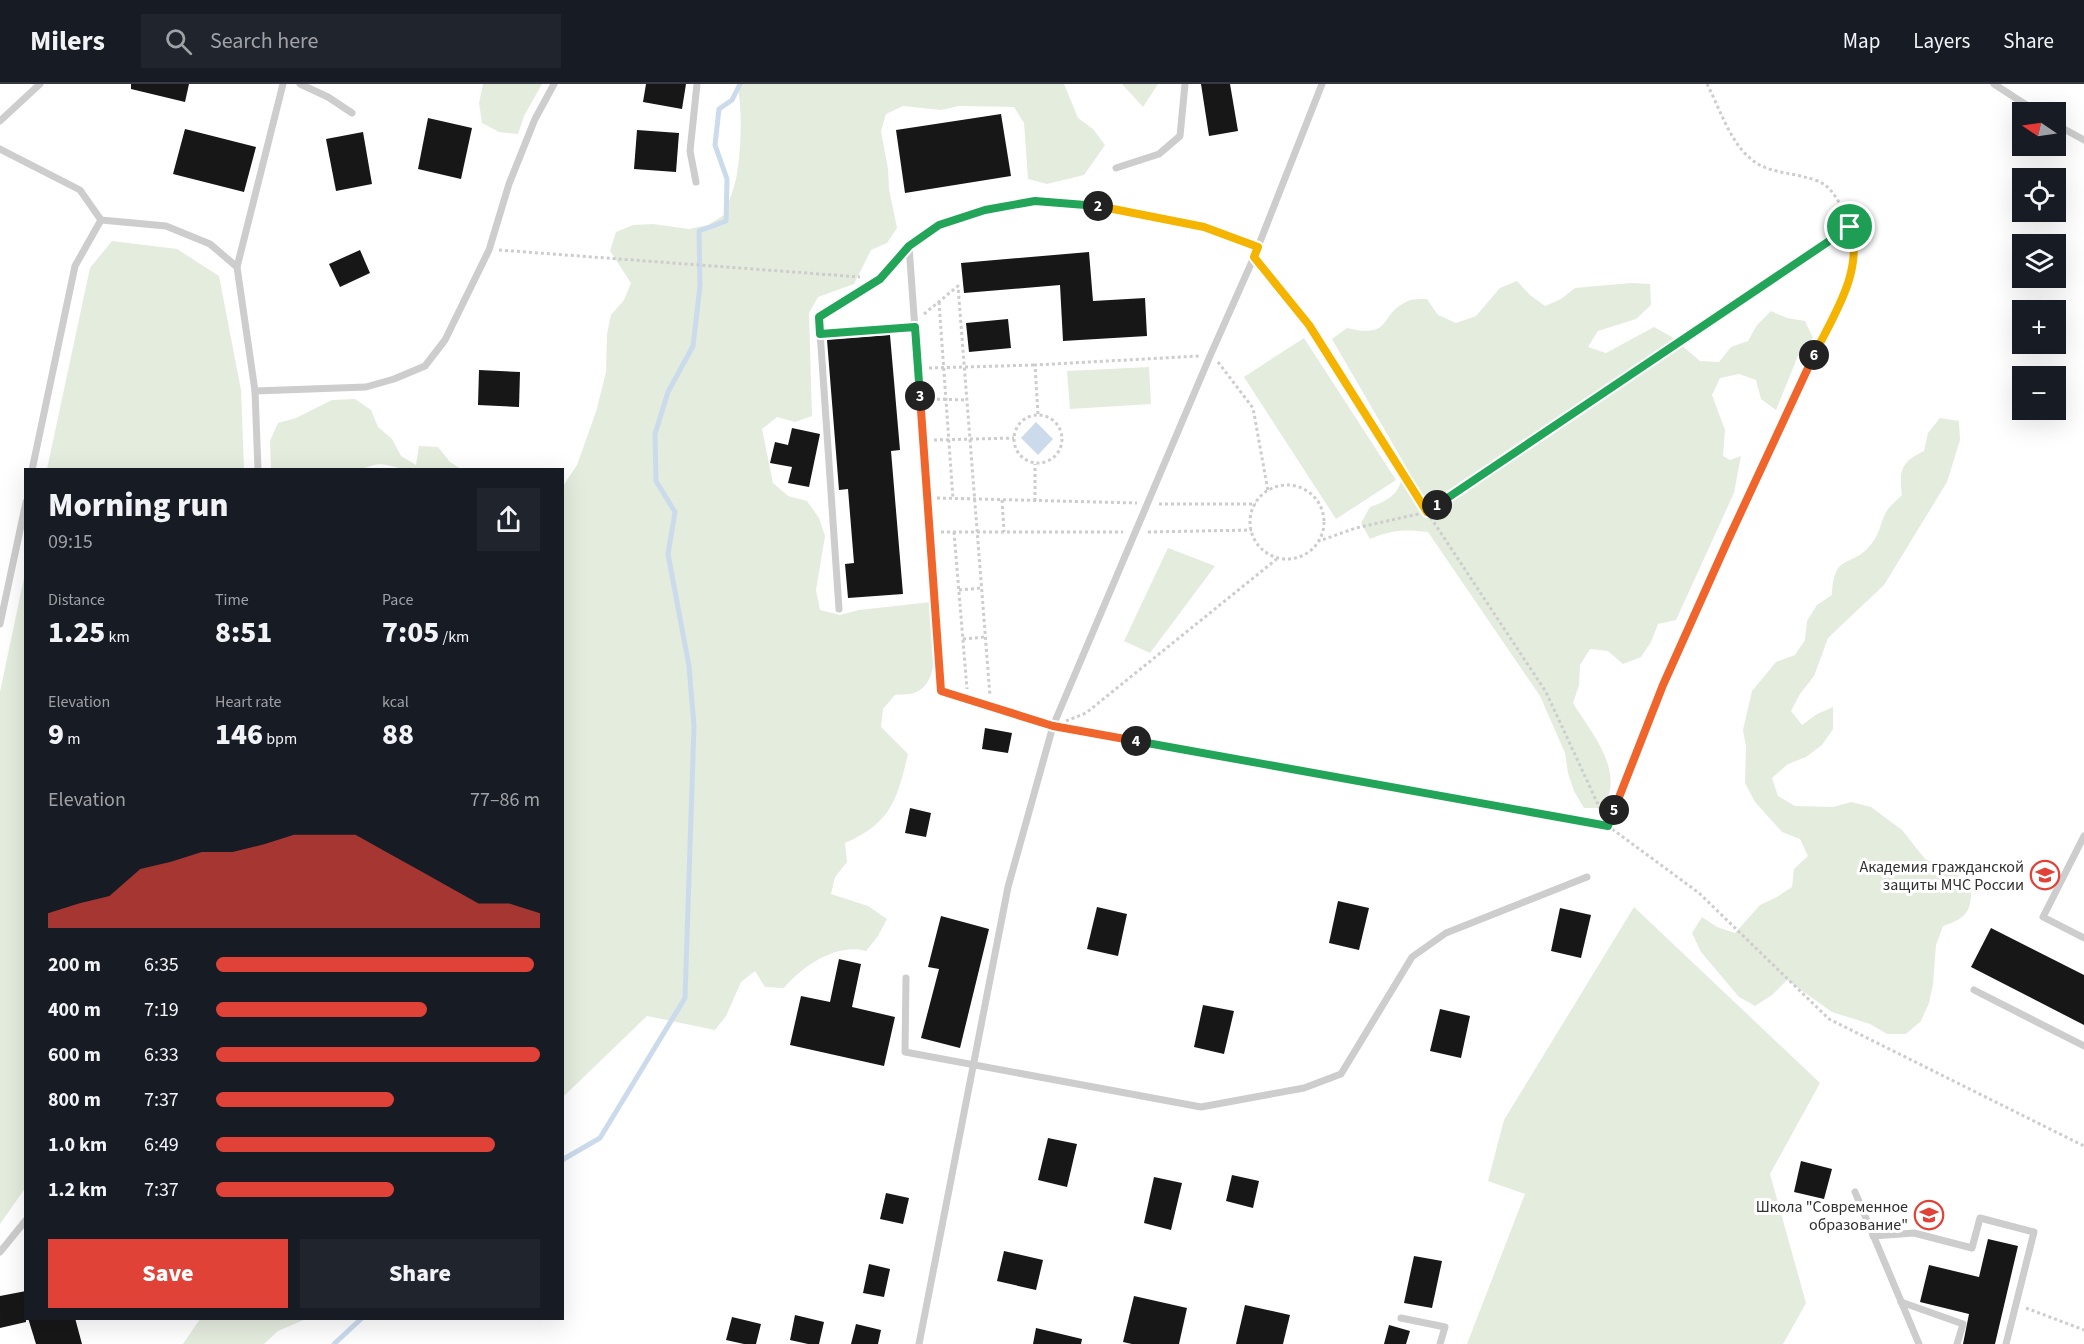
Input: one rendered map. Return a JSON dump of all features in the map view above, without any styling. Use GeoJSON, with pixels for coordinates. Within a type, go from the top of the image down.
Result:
{"type":"FeatureCollection","features":[{"type":"Feature","properties":{"kind":"lane"},"geometry":{"type":"LineString","coordinates":[[0,121],[40,84]]}},
{"type":"Feature","properties":{"kind":"lane"},"geometry":{"type":"LineString","coordinates":[[258,468],[255,391],[237,267],[283,84]]}},
{"type":"Feature","properties":{"kind":"lane"},"geometry":{"type":"LineString","coordinates":[[300,84],[328,97],[352,113]]}},
{"type":"Feature","properties":{"kind":"lane"},"geometry":{"type":"LineString","coordinates":[[255,391],[366,387],[394,379],[425,366],[446,339],[489,250],[509,184],[530,129],[554,84]]}},
{"type":"Feature","properties":{"kind":"lane"},"geometry":{"type":"LineString","coordinates":[[696,182],[690,151],[697,84]]}},
{"type":"Feature","properties":{"kind":"lane"},"geometry":{"type":"LineString","coordinates":[[1116,168],[1159,154],[1180,136],[1185,84]]}},
{"type":"Feature","properties":{"kind":"lane"},"geometry":{"type":"LineString","coordinates":[[919,1344],[1008,887],[1053,726],[1254,257],[1322,84]]}},
{"type":"Feature","properties":{"kind":"lane"},"geometry":{"type":"LineString","coordinates":[[1994,84],[2022,102]]}},
{"type":"Feature","properties":{"kind":"lane"},"geometry":{"type":"LineString","coordinates":[[2066,130],[2084,140]]}},
{"type":"Feature","properties":{"kind":"lane"},"geometry":{"type":"LineString","coordinates":[[0,149],[81,190],[101,220]]}},
{"type":"Feature","properties":{"kind":"lane"},"geometry":{"type":"LineString","coordinates":[[839,609],[819,317],[880,279],[909,246],[939,225],[985,210],[1035,201],[1127,211],[1204,227],[1258,247]]}},
{"type":"Feature","properties":{"kind":"lane"},"geometry":{"type":"LineString","coordinates":[[101,220],[166,226],[210,244],[237,267]]}},
{"type":"Feature","properties":{"kind":"lane"},"geometry":{"type":"LineString","coordinates":[[32,468],[75,266],[101,220]]}},
{"type":"Feature","properties":{"kind":"lane"},"geometry":{"type":"LineString","coordinates":[[909,246],[941,691],[1053,726]]}},
{"type":"Feature","properties":{"kind":"lane"},"geometry":{"type":"LineString","coordinates":[[820,334],[915,324]]}},
{"type":"Feature","properties":{"kind":"lane"},"geometry":{"type":"LineString","coordinates":[[0,624],[24,511]]}},
{"type":"Feature","properties":{"kind":"lane"},"geometry":{"type":"LineString","coordinates":[[2084,836],[2043,917],[2084,938]]}},
{"type":"Feature","properties":{"kind":"lane"},"geometry":{"type":"LineString","coordinates":[[906,978],[905,1052],[1201,1107],[1304,1088],[1341,1074],[1412,957],[1446,933],[1587,877]]}},
{"type":"Feature","properties":{"kind":"lane"},"geometry":{"type":"LineString","coordinates":[[1974,990],[2084,1046]]}},
{"type":"Feature","properties":{"kind":"lane"},"geometry":{"type":"LineString","coordinates":[[1855,1192],[1919,1344]]}},
{"type":"Feature","properties":{"kind":"lane"},"geometry":{"type":"LineString","coordinates":[[1873,1236],[1914,1233],[1972,1248],[1980,1218],[2034,1232],[2006,1344]]}},
{"type":"Feature","properties":{"kind":"lane"},"geometry":{"type":"LineString","coordinates":[[0,1252],[24,1222]]}},
{"type":"Feature","properties":{"kind":"lane"},"geometry":{"type":"LineString","coordinates":[[1901,1302],[1963,1324],[1957,1344]]}},
{"type":"Feature","properties":{"kind":"lane"},"geometry":{"type":"LineString","coordinates":[[1401,1318],[1445,1327],[1440,1344]]}},
{"type":"Feature","properties":{"kind":"path"},"geometry":{"type":"LineString","coordinates":[[1608,826],[1663,685],[1846,288],[1854,253],[1850,227],[1838,202],[1825,185],[1809,178],[1772,170],[1753,161],[1739,147],[1707,84]]}},
{"type":"Feature","properties":{"kind":"path"},"geometry":{"type":"LineString","coordinates":[[1319,541],[1356,528],[1427,512],[1850,227]]}},
{"type":"Feature","properties":{"kind":"path"},"geometry":{"type":"LineString","coordinates":[[489,250],[880,279]]}},
{"type":"Feature","properties":{"kind":"path"},"geometry":{"type":"LineString","coordinates":[[1254,257],[1309,325],[1427,512],[1546,693],[1608,826]]}},
{"type":"Feature","properties":{"kind":"path"},"geometry":{"type":"LineString","coordinates":[[915,324],[958,286],[991,707]]}},
{"type":"Feature","properties":{"kind":"path"},"geometry":{"type":"LineString","coordinates":[[939,302],[952,499]]}},
{"type":"Feature","properties":{"kind":"path"},"geometry":{"type":"LineString","coordinates":[[918,368],[943,369],[1210,356],[1221,364],[1253,408],[1268,491]]}},
{"type":"Feature","properties":{"kind":"path"},"geometry":{"type":"LineString","coordinates":[[1035,365],[1038,414]]}},
{"type":"Feature","properties":{"kind":"path"},"geometry":{"type":"LineString","coordinates":[[920,399],[967,400]]}},
{"type":"Feature","properties":{"kind":"path"},"geometry":{"type":"LineString","coordinates":[[1038,414],[1053,419],[1062,432],[1063,440],[1057,455],[1050,460],[1035,463],[1022,457],[1014,438],[1015,431],[1024,419],[1038,414]]}},
{"type":"Feature","properties":{"kind":"path"},"geometry":{"type":"LineString","coordinates":[[923,441],[1014,438]]}},
{"type":"Feature","properties":{"kind":"path"},"geometry":{"type":"LineString","coordinates":[[1035,463],[1035,501]]}},
{"type":"Feature","properties":{"kind":"path"},"geometry":{"type":"LineString","coordinates":[[1287,485],[1300,487],[1317,500],[1323,512],[1324,525],[1319,541],[1311,551],[1291,559],[1278,558],[1260,547],[1253,536],[1251,521],[1256,504],[1268,491],[1287,485]]}},
{"type":"Feature","properties":{"kind":"path"},"geometry":{"type":"LineString","coordinates":[[927,498],[1147,504],[1256,504]]}},
{"type":"Feature","properties":{"kind":"path"},"geometry":{"type":"LineString","coordinates":[[1002,500],[1004,532]]}},
{"type":"Feature","properties":{"kind":"path"},"geometry":{"type":"LineString","coordinates":[[930,532],[1252,530]]}},
{"type":"Feature","properties":{"kind":"path"},"geometry":{"type":"LineString","coordinates":[[954,532],[968,699]]}},
{"type":"Feature","properties":{"kind":"path"},"geometry":{"type":"LineString","coordinates":[[1053,726],[1086,713],[1278,558]]}},
{"type":"Feature","properties":{"kind":"path"},"geometry":{"type":"LineString","coordinates":[[959,590],[982,588]]}},
{"type":"Feature","properties":{"kind":"path"},"geometry":{"type":"LineString","coordinates":[[963,639],[986,638]]}},
{"type":"Feature","properties":{"kind":"path"},"geometry":{"type":"LineString","coordinates":[[1053,726],[1608,826],[1699,893],[1829,1019],[2084,1146]]}},
{"type":"Feature","properties":{"kind":"path"},"geometry":{"type":"LineString","coordinates":[[2016,1304],[2084,1330]]}},
{"type":"Feature","properties":{"kind":"shaded area"},"geometry":{"type":"Polygon","coordinates":[[[483,84],[542,84],[524,116],[518,134],[499,132],[482,123],[479,103],[483,84]]]}},
{"type":"Feature","properties":{"kind":"shaded area"},"geometry":{"type":"Polygon","coordinates":[[[737,84],[1064,84],[1078,118],[1093,129],[1105,145],[1084,175],[1047,184],[1028,179],[1024,123],[1014,107],[959,106],[941,110],[903,106],[886,114],[881,131],[897,228],[887,243],[871,250],[854,284],[818,297],[809,313],[812,416],[795,422],[777,417],[762,429],[773,483],[788,496],[807,501],[819,518],[825,536],[816,590],[820,610],[840,615],[859,610],[931,602],[934,653],[930,678],[924,687],[914,693],[895,695],[883,709],[881,727],[908,754],[900,784],[890,808],[882,818],[873,827],[845,843],[847,862],[835,877],[831,894],[868,906],[887,919],[878,936],[866,951],[855,949],[832,953],[810,965],[784,988],[765,987],[755,971],[741,982],[726,1016],[715,1030],[647,1016],[564,1096],[564,484],[577,465],[596,412],[606,372],[607,334],[611,315],[624,300],[631,283],[610,251],[616,232],[633,225],[653,224],[689,229],[708,225],[724,215],[736,179],[739,158],[741,118],[737,84]]]}},
{"type":"Feature","properties":{"kind":"shaded area"},"geometry":{"type":"Polygon","coordinates":[[[1122,84],[1158,84],[1143,107],[1122,84]]]}},
{"type":"Feature","properties":{"kind":"shaded area"},"geometry":{"type":"Polygon","coordinates":[[[112,241],[177,249],[219,276],[241,390],[244,468],[47,468],[90,268],[112,241]]]}},
{"type":"Feature","properties":{"kind":"shaded area"},"geometry":{"type":"Polygon","coordinates":[[[1517,281],[1545,306],[1561,299],[1575,288],[1631,283],[1650,284],[1651,305],[1636,319],[1598,331],[1588,347],[1606,353],[1654,327],[1672,337],[1700,361],[1719,362],[1731,347],[1748,341],[1757,325],[1771,311],[1787,318],[1805,321],[1813,338],[1798,356],[1776,410],[1761,399],[1756,380],[1739,374],[1720,378],[1712,395],[1725,430],[1723,456],[1730,460],[1741,456],[1734,493],[1676,620],[1658,624],[1651,642],[1641,657],[1623,664],[1608,651],[1590,649],[1580,665],[1579,685],[1573,703],[1599,744],[1608,766],[1610,790],[1603,808],[1584,808],[1574,791],[1565,753],[1540,696],[1428,532],[1398,531],[1370,539],[1361,523],[1370,507],[1391,497],[1399,487],[1405,465],[1332,339],[1347,328],[1362,331],[1379,328],[1398,307],[1415,299],[1427,299],[1438,315],[1456,323],[1476,316],[1500,288],[1517,281]]]}},
{"type":"Feature","properties":{"kind":"shaded area"},"geometry":{"type":"Polygon","coordinates":[[[1304,338],[1396,480],[1336,519],[1244,377],[1304,338]]]}},
{"type":"Feature","properties":{"kind":"shaded area"},"geometry":{"type":"Polygon","coordinates":[[[1149,367],[1151,404],[1070,409],[1067,371],[1149,367]]]}},
{"type":"Feature","properties":{"kind":"shaded area"},"geometry":{"type":"Polygon","coordinates":[[[355,399],[371,410],[378,427],[392,439],[401,456],[416,465],[419,446],[438,447],[450,462],[459,468],[400,468],[382,464],[366,468],[271,468],[270,441],[278,423],[296,418],[332,400],[355,399]]]}},
{"type":"Feature","properties":{"kind":"shaded area"},"geometry":{"type":"Polygon","coordinates":[[[1940,418],[1959,421],[1960,440],[1947,482],[1884,585],[1828,638],[1814,676],[1800,694],[1791,711],[1802,725],[1817,714],[1833,707],[1833,729],[1822,745],[1806,757],[1788,764],[1772,778],[1778,796],[1795,806],[1833,807],[1851,802],[1871,807],[1902,830],[1925,859],[1955,873],[1971,885],[1969,907],[1958,920],[1943,926],[1936,945],[1933,984],[1929,1003],[1921,1021],[1906,1034],[1887,1034],[1870,1024],[1832,1012],[1787,980],[1772,995],[1755,1006],[1739,997],[1701,952],[1692,933],[1702,917],[1717,927],[1735,933],[1760,905],[1792,887],[1794,869],[1808,856],[1800,839],[1782,832],[1755,802],[1745,783],[1746,747],[1743,730],[1752,691],[1776,662],[1795,655],[1805,640],[1807,621],[1817,605],[1832,595],[1833,581],[1840,566],[1865,551],[1875,539],[1888,509],[1902,495],[1903,468],[1910,459],[1924,451],[1928,433],[1940,418]]]}},
{"type":"Feature","properties":{"kind":"shaded area"},"geometry":{"type":"Polygon","coordinates":[[[1168,548],[1215,566],[1150,653],[1124,641],[1168,548]]]}},
{"type":"Feature","properties":{"kind":"shaded area"},"geometry":{"type":"Polygon","coordinates":[[[24,578],[24,1190],[0,1224],[0,692],[24,578]]]}},
{"type":"Feature","properties":{"kind":"shaded area"},"geometry":{"type":"Polygon","coordinates":[[[1634,907],[1820,1083],[1770,1174],[1806,1303],[1783,1344],[1467,1344],[1525,1194],[1488,1181],[1504,1120],[1634,907]]]}},
{"type":"Feature","properties":{"kind":"shaded area"},"geometry":{"type":"Polygon","coordinates":[[[199,1320],[304,1320],[278,1331],[264,1344],[183,1344],[199,1320]]]}},
{"type":"Feature","properties":{"kind":"water"},"geometry":{"type":"Polygon","coordinates":[[[1036,422],[1053,439],[1038,455],[1021,438],[1036,422]]]}},
{"type":"Feature","properties":{"kind":"building"},"geometry":{"type":"Polygon","coordinates":[[[131,84],[189,84],[185,102],[131,89],[131,84]]]}},
{"type":"Feature","properties":{"kind":"building"},"geometry":{"type":"Polygon","coordinates":[[[646,84],[686,84],[682,109],[643,102],[646,84]]]}},
{"type":"Feature","properties":{"kind":"building"},"geometry":{"type":"Polygon","coordinates":[[[1201,84],[1230,84],[1238,131],[1209,136],[1201,84]]]}},
{"type":"Feature","properties":{"kind":"building"},"geometry":{"type":"Polygon","coordinates":[[[1001,114],[1011,176],[905,193],[896,130],[1001,114]]]}},
{"type":"Feature","properties":{"kind":"building"},"geometry":{"type":"Polygon","coordinates":[[[428,118],[472,128],[461,179],[418,169],[428,118]]]}},
{"type":"Feature","properties":{"kind":"building"},"geometry":{"type":"Polygon","coordinates":[[[185,129],[256,147],[244,192],[173,174],[185,129]]]}},
{"type":"Feature","properties":{"kind":"building"},"geometry":{"type":"Polygon","coordinates":[[[637,130],[679,133],[676,172],[634,169],[637,130]]]}},
{"type":"Feature","properties":{"kind":"building"},"geometry":{"type":"Polygon","coordinates":[[[363,132],[372,184],[336,191],[326,139],[363,132]]]}},
{"type":"Feature","properties":{"kind":"building"},"geometry":{"type":"Polygon","coordinates":[[[360,250],[370,273],[340,287],[329,264],[360,250]]]}},
{"type":"Feature","properties":{"kind":"building"},"geometry":{"type":"Polygon","coordinates":[[[1089,252],[1093,301],[1145,298],[1147,336],[1063,341],[1060,285],[964,293],[961,263],[1089,252]]]}},
{"type":"Feature","properties":{"kind":"building"},"geometry":{"type":"Polygon","coordinates":[[[1008,319],[1011,348],[969,352],[966,323],[1008,319]]]}},
{"type":"Feature","properties":{"kind":"building"},"geometry":{"type":"Polygon","coordinates":[[[890,335],[900,450],[891,451],[903,594],[848,598],[845,564],[854,563],[848,489],[839,490],[827,340],[890,335]]]}},
{"type":"Feature","properties":{"kind":"building"},"geometry":{"type":"Polygon","coordinates":[[[479,370],[520,372],[519,407],[478,405],[479,370]]]}},
{"type":"Feature","properties":{"kind":"building"},"geometry":{"type":"Polygon","coordinates":[[[792,428],[820,434],[809,487],[788,483],[792,467],[770,463],[775,442],[788,445],[792,428]]]}},
{"type":"Feature","properties":{"kind":"building"},"geometry":{"type":"Polygon","coordinates":[[[985,728],[1012,733],[1008,753],[982,749],[985,728]]]}},
{"type":"Feature","properties":{"kind":"building"},"geometry":{"type":"Polygon","coordinates":[[[910,808],[931,813],[926,837],[905,833],[910,808]]]}},
{"type":"Feature","properties":{"kind":"building"},"geometry":{"type":"Polygon","coordinates":[[[1338,901],[1369,908],[1359,950],[1329,943],[1338,901]]]}},
{"type":"Feature","properties":{"kind":"building"},"geometry":{"type":"Polygon","coordinates":[[[1097,907],[1127,914],[1118,956],[1087,949],[1097,907]]]}},
{"type":"Feature","properties":{"kind":"building"},"geometry":{"type":"Polygon","coordinates":[[[1560,908],[1591,915],[1581,958],[1551,951],[1560,908]]]}},
{"type":"Feature","properties":{"kind":"building"},"geometry":{"type":"Polygon","coordinates":[[[941,916],[989,929],[960,1048],[921,1038],[939,969],[928,967],[941,916]]]}},
{"type":"Feature","properties":{"kind":"building"},"geometry":{"type":"Polygon","coordinates":[[[1991,928],[2084,975],[2084,1025],[1971,967],[1991,928]]]}},
{"type":"Feature","properties":{"kind":"building"},"geometry":{"type":"Polygon","coordinates":[[[839,959],[861,964],[852,1007],[895,1017],[884,1066],[790,1045],[801,996],[830,1002],[839,959]]]}},
{"type":"Feature","properties":{"kind":"building"},"geometry":{"type":"Polygon","coordinates":[[[1203,1005],[1234,1011],[1224,1054],[1194,1047],[1203,1005]]]}},
{"type":"Feature","properties":{"kind":"building"},"geometry":{"type":"Polygon","coordinates":[[[1440,1009],[1470,1016],[1461,1058],[1430,1051],[1440,1009]]]}},
{"type":"Feature","properties":{"kind":"building"},"geometry":{"type":"Polygon","coordinates":[[[1048,1138],[1077,1144],[1067,1187],[1038,1180],[1048,1138]]]}},
{"type":"Feature","properties":{"kind":"building"},"geometry":{"type":"Polygon","coordinates":[[[1801,1161],[1832,1169],[1824,1199],[1794,1192],[1801,1161]]]}},
{"type":"Feature","properties":{"kind":"building"},"geometry":{"type":"Polygon","coordinates":[[[1232,1175],[1259,1181],[1253,1208],[1226,1201],[1232,1175]]]}},
{"type":"Feature","properties":{"kind":"building"},"geometry":{"type":"Polygon","coordinates":[[[1154,1177],[1182,1183],[1171,1230],[1144,1223],[1154,1177]]]}},
{"type":"Feature","properties":{"kind":"building"},"geometry":{"type":"Polygon","coordinates":[[[886,1193],[909,1198],[903,1224],[880,1219],[886,1193]]]}},
{"type":"Feature","properties":{"kind":"building"},"geometry":{"type":"Polygon","coordinates":[[[1988,1239],[2018,1246],[1995,1344],[1963,1344],[1969,1314],[1920,1302],[1929,1265],[1979,1277],[1988,1239]]]}},
{"type":"Feature","properties":{"kind":"building"},"geometry":{"type":"Polygon","coordinates":[[[1004,1251],[1043,1260],[1036,1290],[997,1281],[1004,1251]]]}},
{"type":"Feature","properties":{"kind":"building"},"geometry":{"type":"Polygon","coordinates":[[[1414,1256],[1442,1261],[1432,1308],[1404,1303],[1414,1256]]]}},
{"type":"Feature","properties":{"kind":"building"},"geometry":{"type":"Polygon","coordinates":[[[869,1264],[890,1269],[884,1297],[863,1293],[869,1264]]]}},
{"type":"Feature","properties":{"kind":"building"},"geometry":{"type":"Polygon","coordinates":[[[24,1291],[24,1320],[26,1322],[0,1328],[0,1296],[24,1291]]]}},
{"type":"Feature","properties":{"kind":"building"},"geometry":{"type":"Polygon","coordinates":[[[1134,1296],[1187,1308],[1179,1344],[1123,1342],[1134,1296]]]}},
{"type":"Feature","properties":{"kind":"building"},"geometry":{"type":"Polygon","coordinates":[[[1245,1305],[1290,1315],[1283,1344],[1236,1344],[1245,1305]]]}},
{"type":"Feature","properties":{"kind":"building"},"geometry":{"type":"Polygon","coordinates":[[[795,1315],[824,1322],[819,1344],[790,1340],[795,1315]]]}},
{"type":"Feature","properties":{"kind":"building"},"geometry":{"type":"Polygon","coordinates":[[[732,1317],[761,1324],[756,1344],[726,1340],[732,1317]]]}},
{"type":"Feature","properties":{"kind":"building"},"geometry":{"type":"Polygon","coordinates":[[[29,1320],[76,1320],[82,1344],[36,1344],[29,1320]]]}},
{"type":"Feature","properties":{"kind":"building"},"geometry":{"type":"Polygon","coordinates":[[[856,1324],[881,1330],[878,1344],[851,1344],[856,1324]]]}},
{"type":"Feature","properties":{"kind":"building"},"geometry":{"type":"Polygon","coordinates":[[[1389,1325],[1410,1331],[1406,1344],[1384,1344],[1389,1325]]]}},
{"type":"Feature","properties":{"kind":"building"},"geometry":{"type":"Polygon","coordinates":[[[1036,1328],[1082,1339],[1081,1344],[1033,1344],[1036,1328]]]}},
{"type":"Feature","properties":{"kind":"waterway"},"geometry":{"type":"LineString","coordinates":[[564,1159],[600,1138],[685,998],[694,726],[689,666],[668,554],[675,512],[656,481],[655,434],[668,392],[693,346],[700,286],[699,231],[726,221],[727,179],[715,145],[719,109],[732,100],[740,84]]}},
{"type":"Feature","properties":{"kind":"waterway"},"geometry":{"type":"LineString","coordinates":[[334,1344],[360,1320]]}},
{"type":"Feature","properties":{"kind":"place","name":"Академия гражданской защиты МЧС России"},"geometry":{"type":"Point","coordinates":[2045,875]}},
{"type":"Feature","properties":{"kind":"place","name":"Школа \"Современное образование\""},"geometry":{"type":"Point","coordinates":[1929,1215]}},
{"type":"Feature","properties":{"kind":"route"},"geometry":{"type":"LineString","coordinates":[[1035,201],[1105,207],[1204,227],[1258,247],[1254,257],[1309,325],[1427,512],[1850,227],[1854,253],[1846,288],[1663,685],[1608,826],[1053,726],[941,691],[915,327],[820,334],[819,317],[880,279],[909,246],[939,225],[985,210],[1035,201]]}}]}
